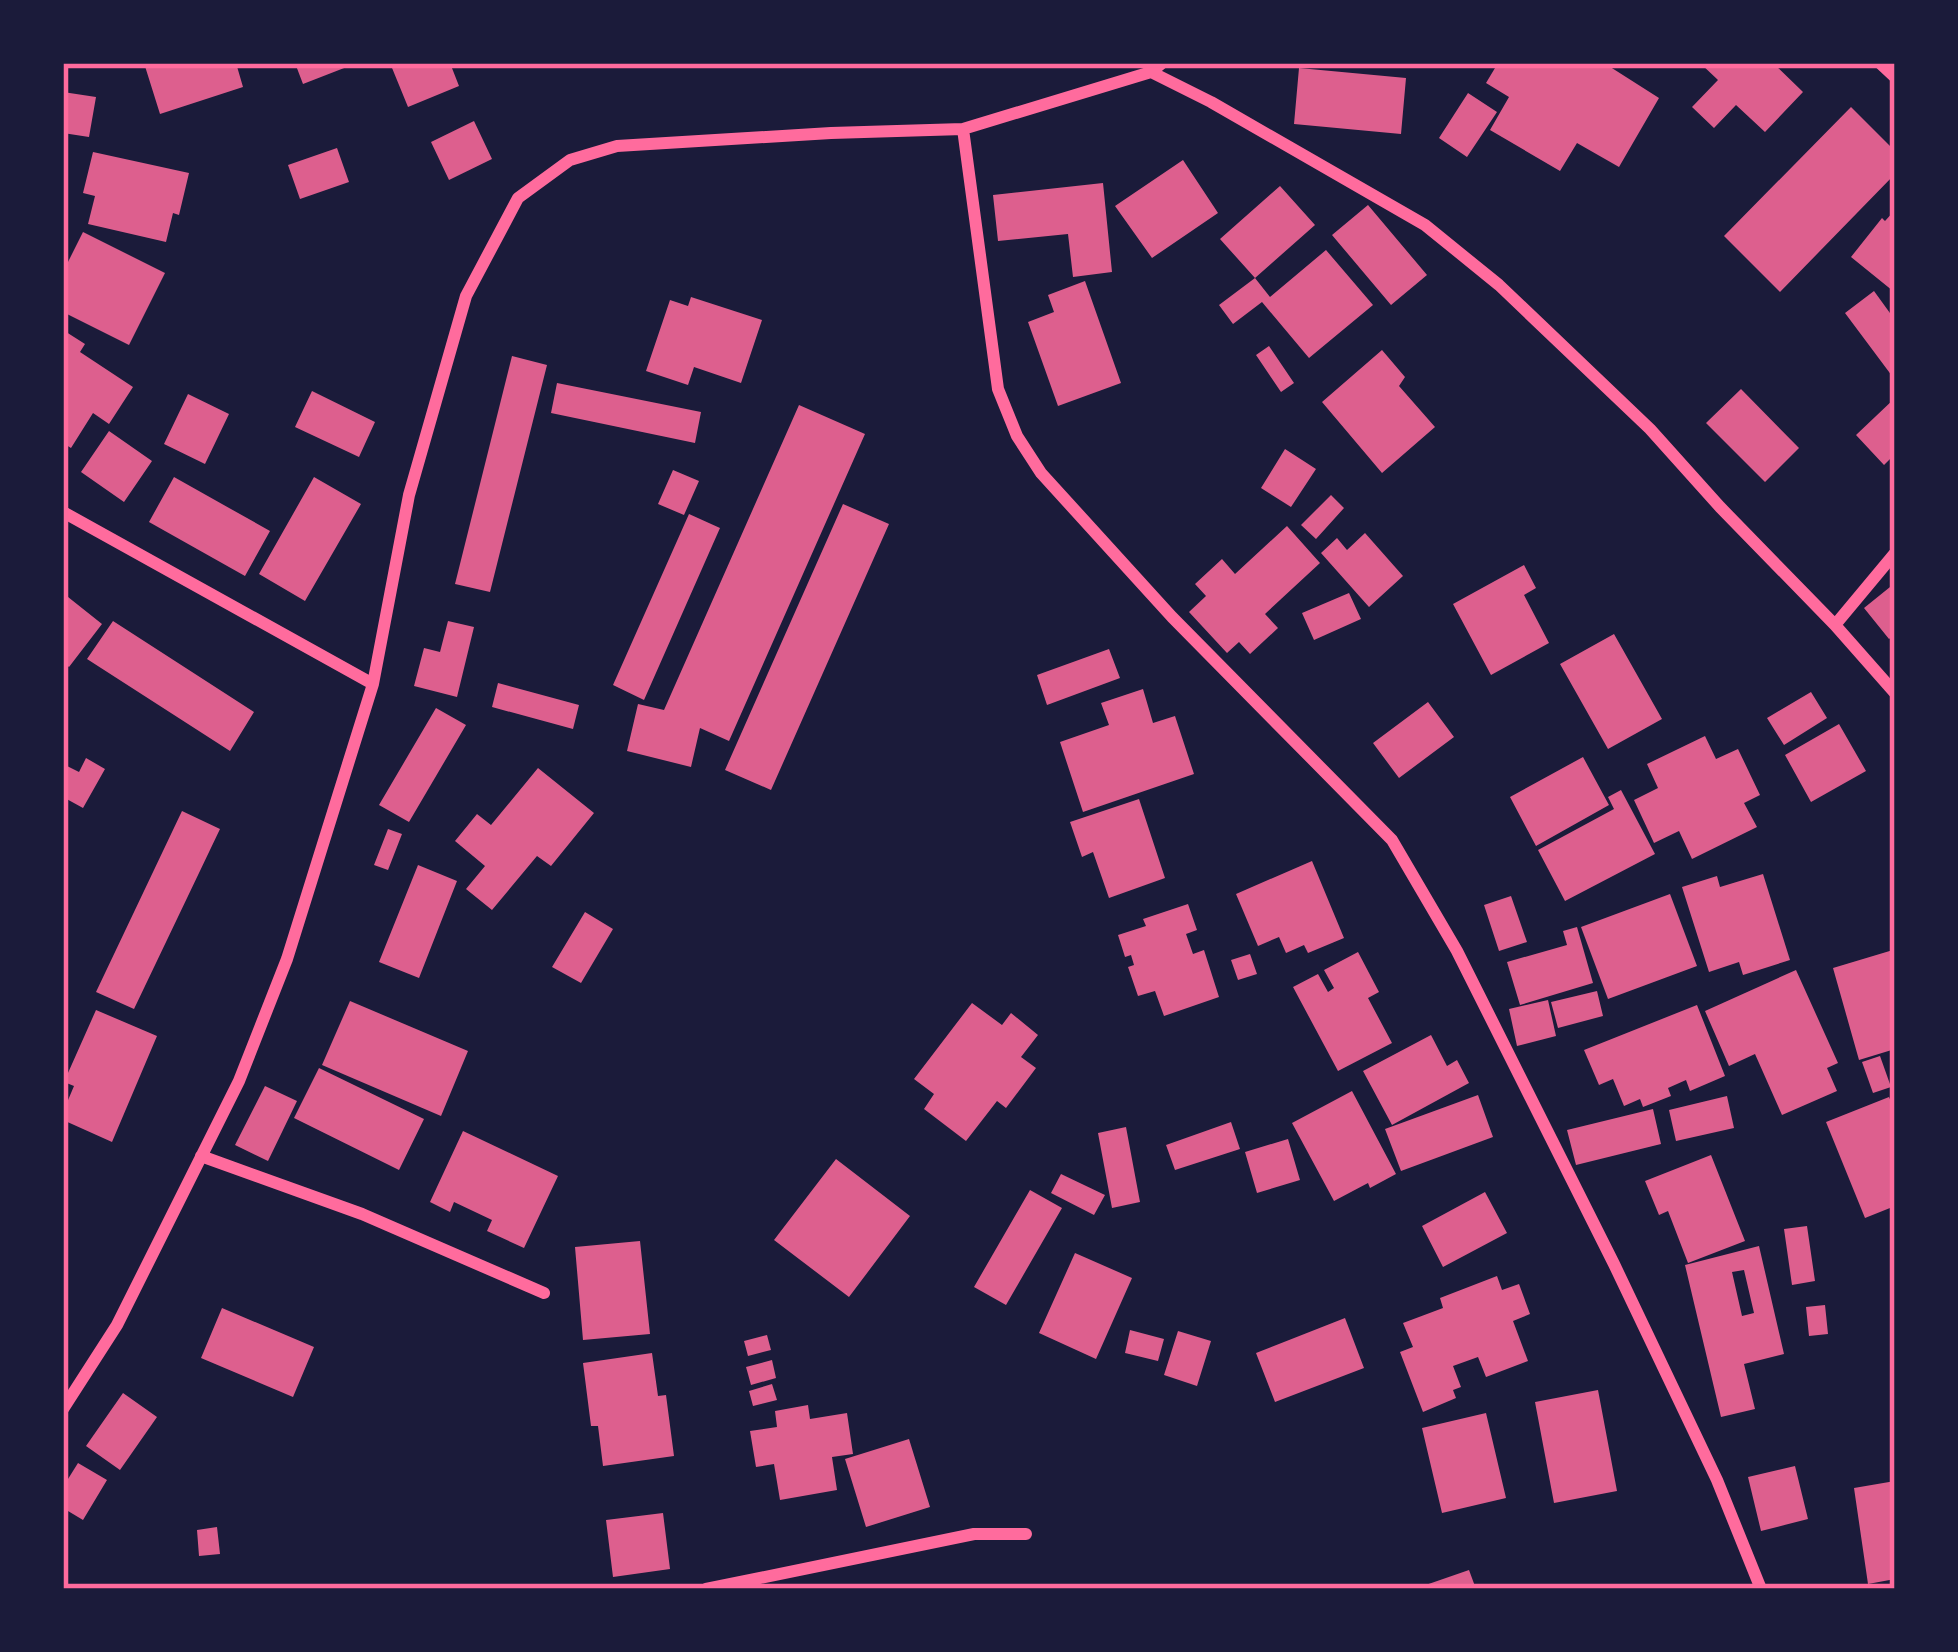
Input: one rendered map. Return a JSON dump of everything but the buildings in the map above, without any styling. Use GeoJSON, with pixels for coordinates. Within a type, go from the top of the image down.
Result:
{"type":"FeatureCollection","features":[{"type":"Feature","properties":{"kind":"street"},"geometry":{"type":"LineString","coordinates":[[1880,63],[1895,77]]}},
{"type":"Feature","properties":{"kind":"street"},"geometry":{"type":"LineString","coordinates":[[63,1409],[117,1325],[239,1081],[287,959],[373,684],[409,495],[466,296],[518,198],[569,160],[617,146],[963,129],[1156,67],[1425,225],[1499,285],[1621,400],[1895,693]]}},
{"type":"Feature","properties":{"kind":"street"},"geometry":{"type":"LineString","coordinates":[[963,129],[998,389],[1017,436],[1041,473],[1172,616],[1392,840],[1457,951],[1614,1264],[1718,1480],[1761,1589]]}},
{"type":"Feature","properties":{"kind":"street"},"geometry":{"type":"LineString","coordinates":[[63,512],[373,684]]}},
{"type":"Feature","properties":{"kind":"street"},"geometry":{"type":"LineString","coordinates":[[1835,626],[1895,553]]}},
{"type":"Feature","properties":{"kind":"street"},"geometry":{"type":"LineString","coordinates":[[201,1156],[362,1214],[544,1293]]}},
{"type":"Feature","properties":{"kind":"street"},"geometry":{"type":"LineString","coordinates":[[706,1589],[974,1534],[1026,1534]]}}]}
